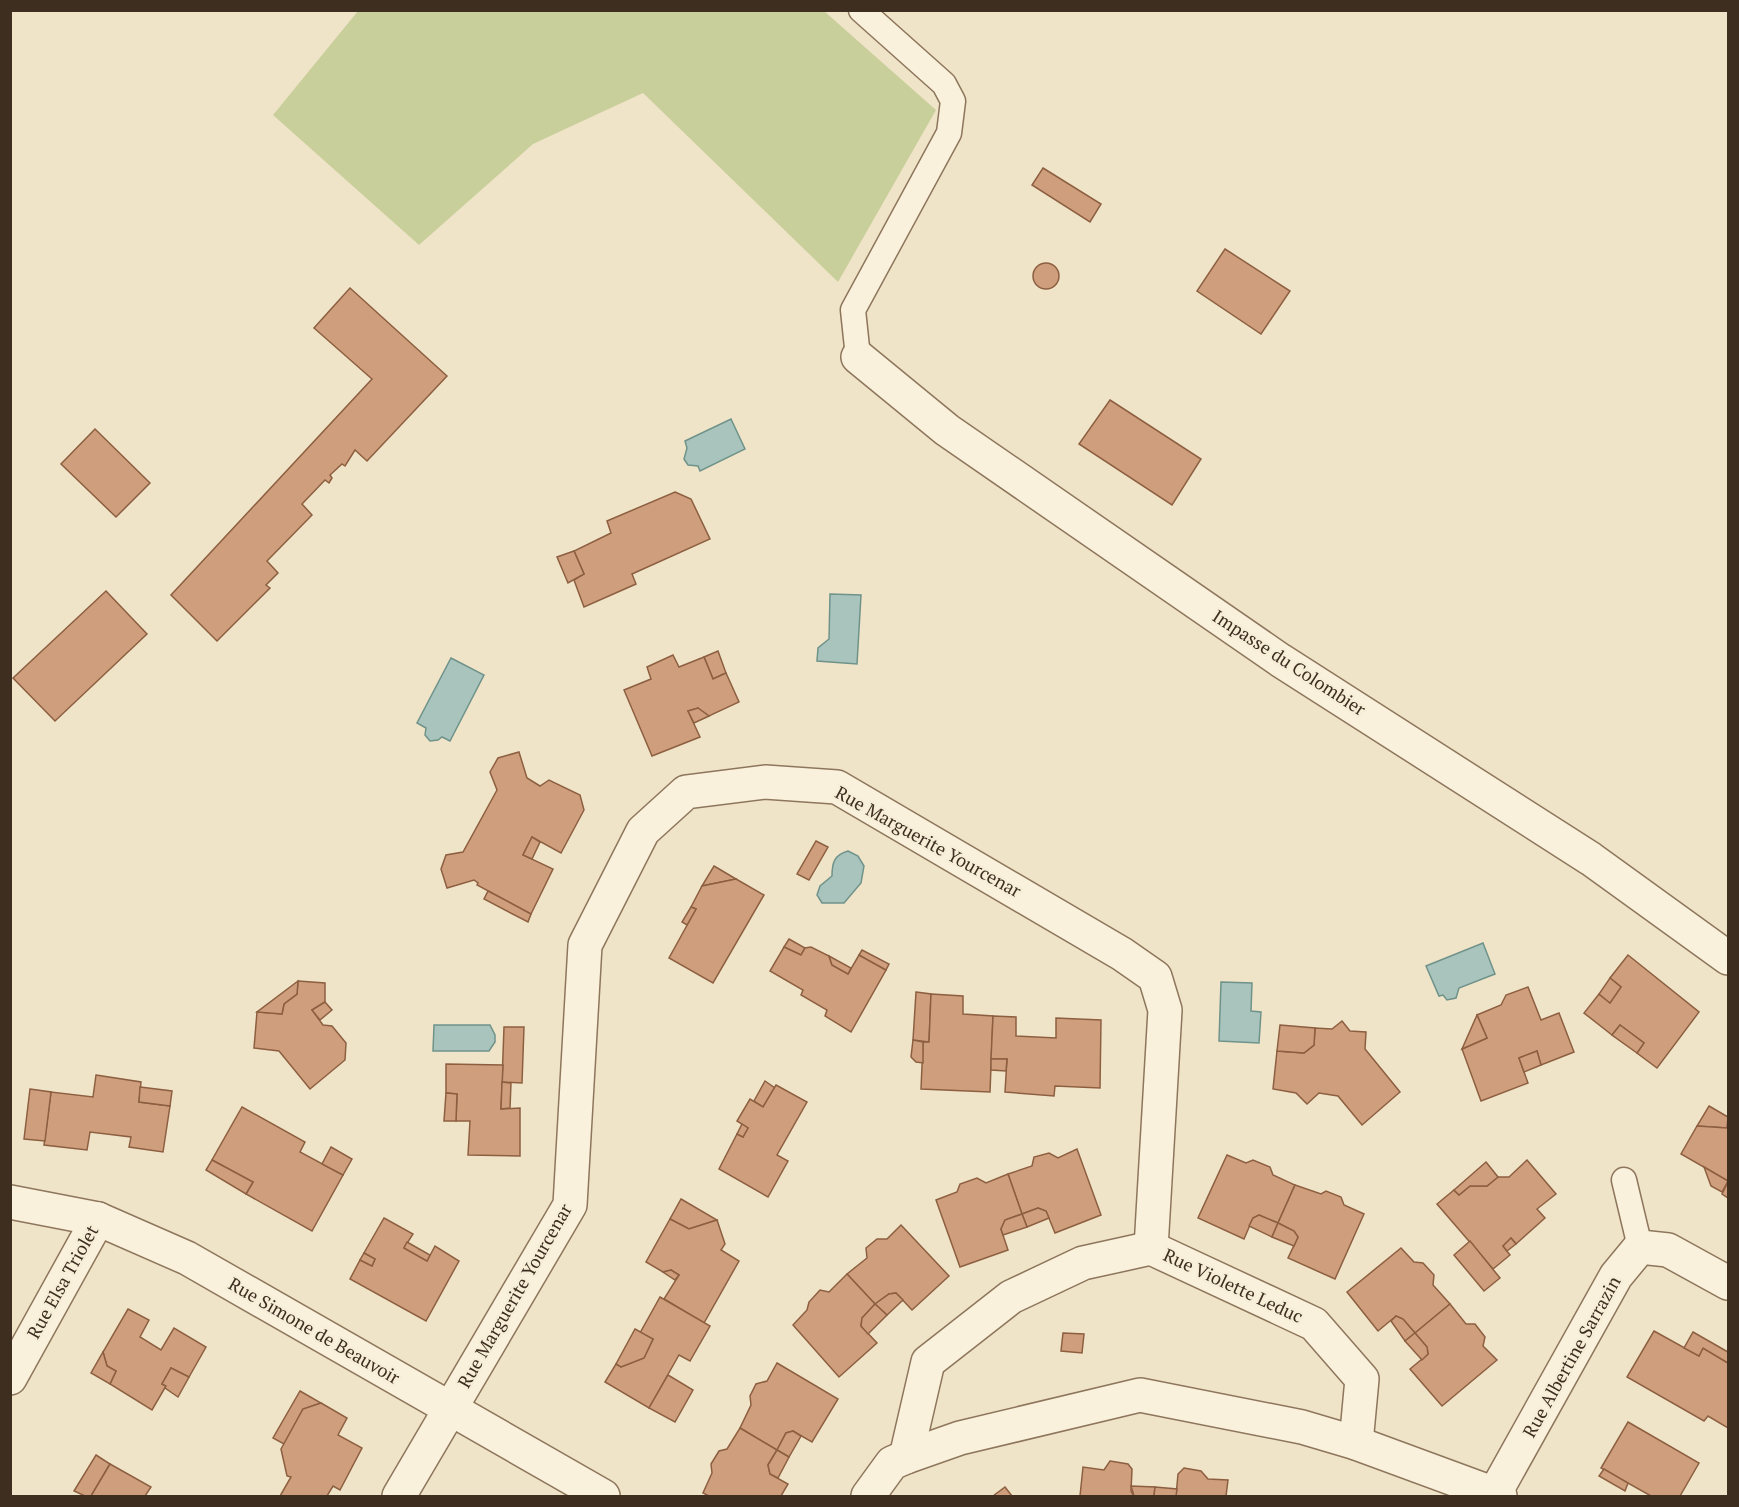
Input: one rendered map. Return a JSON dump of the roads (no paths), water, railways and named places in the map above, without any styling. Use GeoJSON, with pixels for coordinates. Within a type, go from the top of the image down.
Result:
{"type":"FeatureCollection","features":[{"type":"Feature","properties":{"kind":"street","name":"Impasse du Colombier"},"geometry":{"type":"LineString","coordinates":[[858,357],[966,444],[1280,660],[1591,859],[1728,958]]}},
{"type":"Feature","properties":{"kind":"street","name":"Rue Marguerite Yourcenar"},"geometry":{"type":"LineString","coordinates":[[399,1497],[570,1205],[585,945],[643,831],[686,792],[765,782],[837,787],[1122,954],[1155,977],[1165,1010],[1151,1248]]}},
{"type":"Feature","properties":{"kind":"street","name":"Rue Simone de Beauvoir"},"geometry":{"type":"LineString","coordinates":[[10,1202],[98,1219],[187,1258],[603,1497]]}},
{"type":"Feature","properties":{"kind":"street","name":"Rue Elsa Triolet"},"geometry":{"type":"LineString","coordinates":[[10,1378],[98,1219]]}},
{"type":"Feature","properties":{"kind":"street"},"geometry":{"type":"LineString","coordinates":[[1641,1247],[1668,1250],[1728,1283]]}},
{"type":"Feature","properties":{"kind":"street","name":"Rue Albertine Sarrazin"},"geometry":{"type":"LineString","coordinates":[[1498,1495],[1616,1276],[1641,1247]]}},
{"type":"Feature","properties":{"kind":"street","name":"Rue Violette Leduc"},"geometry":{"type":"LineString","coordinates":[[906,1457],[928,1362],[1011,1298],[1083,1263],[1151,1248],[1314,1324],[1362,1379],[1356,1443]]}},
{"type":"Feature","properties":{"kind":"street"},"geometry":{"type":"LineString","coordinates":[[868,1497],[892,1463],[906,1457],[960,1438],[1140,1395],[1302,1427],[1356,1443],[1498,1495]]}},
{"type":"Feature","properties":{"kind":"lane"},"geometry":{"type":"LineString","coordinates":[[858,357],[853,310],[949,133],[953,101],[944,84],[861,10]]}},
{"type":"Feature","properties":{"kind":"lane"},"geometry":{"type":"LineString","coordinates":[[1624,1180],[1641,1247]]}},
{"type":"Feature","properties":{"kind":"water"},"geometry":{"type":"Polygon","coordinates":[[[731,419],[745,449],[700,471],[698,466],[688,465],[684,459],[687,448],[685,441],[731,419]]]}},
{"type":"Feature","properties":{"kind":"water"},"geometry":{"type":"Polygon","coordinates":[[[830,594],[861,595],[857,664],[817,661],[818,648],[829,639],[830,594]]]}},
{"type":"Feature","properties":{"kind":"water"},"geometry":{"type":"Polygon","coordinates":[[[451,658],[484,675],[450,741],[442,737],[430,741],[425,735],[426,728],[417,723],[451,658]]]}},
{"type":"Feature","properties":{"kind":"water"},"geometry":{"type":"Polygon","coordinates":[[[848,851],[858,856],[864,866],[861,883],[844,903],[822,903],[817,895],[820,886],[832,876],[833,863],[837,857],[848,851]]]}},
{"type":"Feature","properties":{"kind":"water"},"geometry":{"type":"Polygon","coordinates":[[[1483,943],[1495,974],[1459,988],[1456,998],[1447,1000],[1443,995],[1439,996],[1426,966],[1483,943]]]}},
{"type":"Feature","properties":{"kind":"water"},"geometry":{"type":"Polygon","coordinates":[[[1221,982],[1252,983],[1251,1011],[1261,1012],[1259,1043],[1219,1041],[1221,982]]]}},
{"type":"Feature","properties":{"kind":"water"},"geometry":{"type":"Polygon","coordinates":[[[434,1025],[490,1025],[495,1035],[495,1042],[489,1051],[433,1051],[434,1025]]]}}]}
